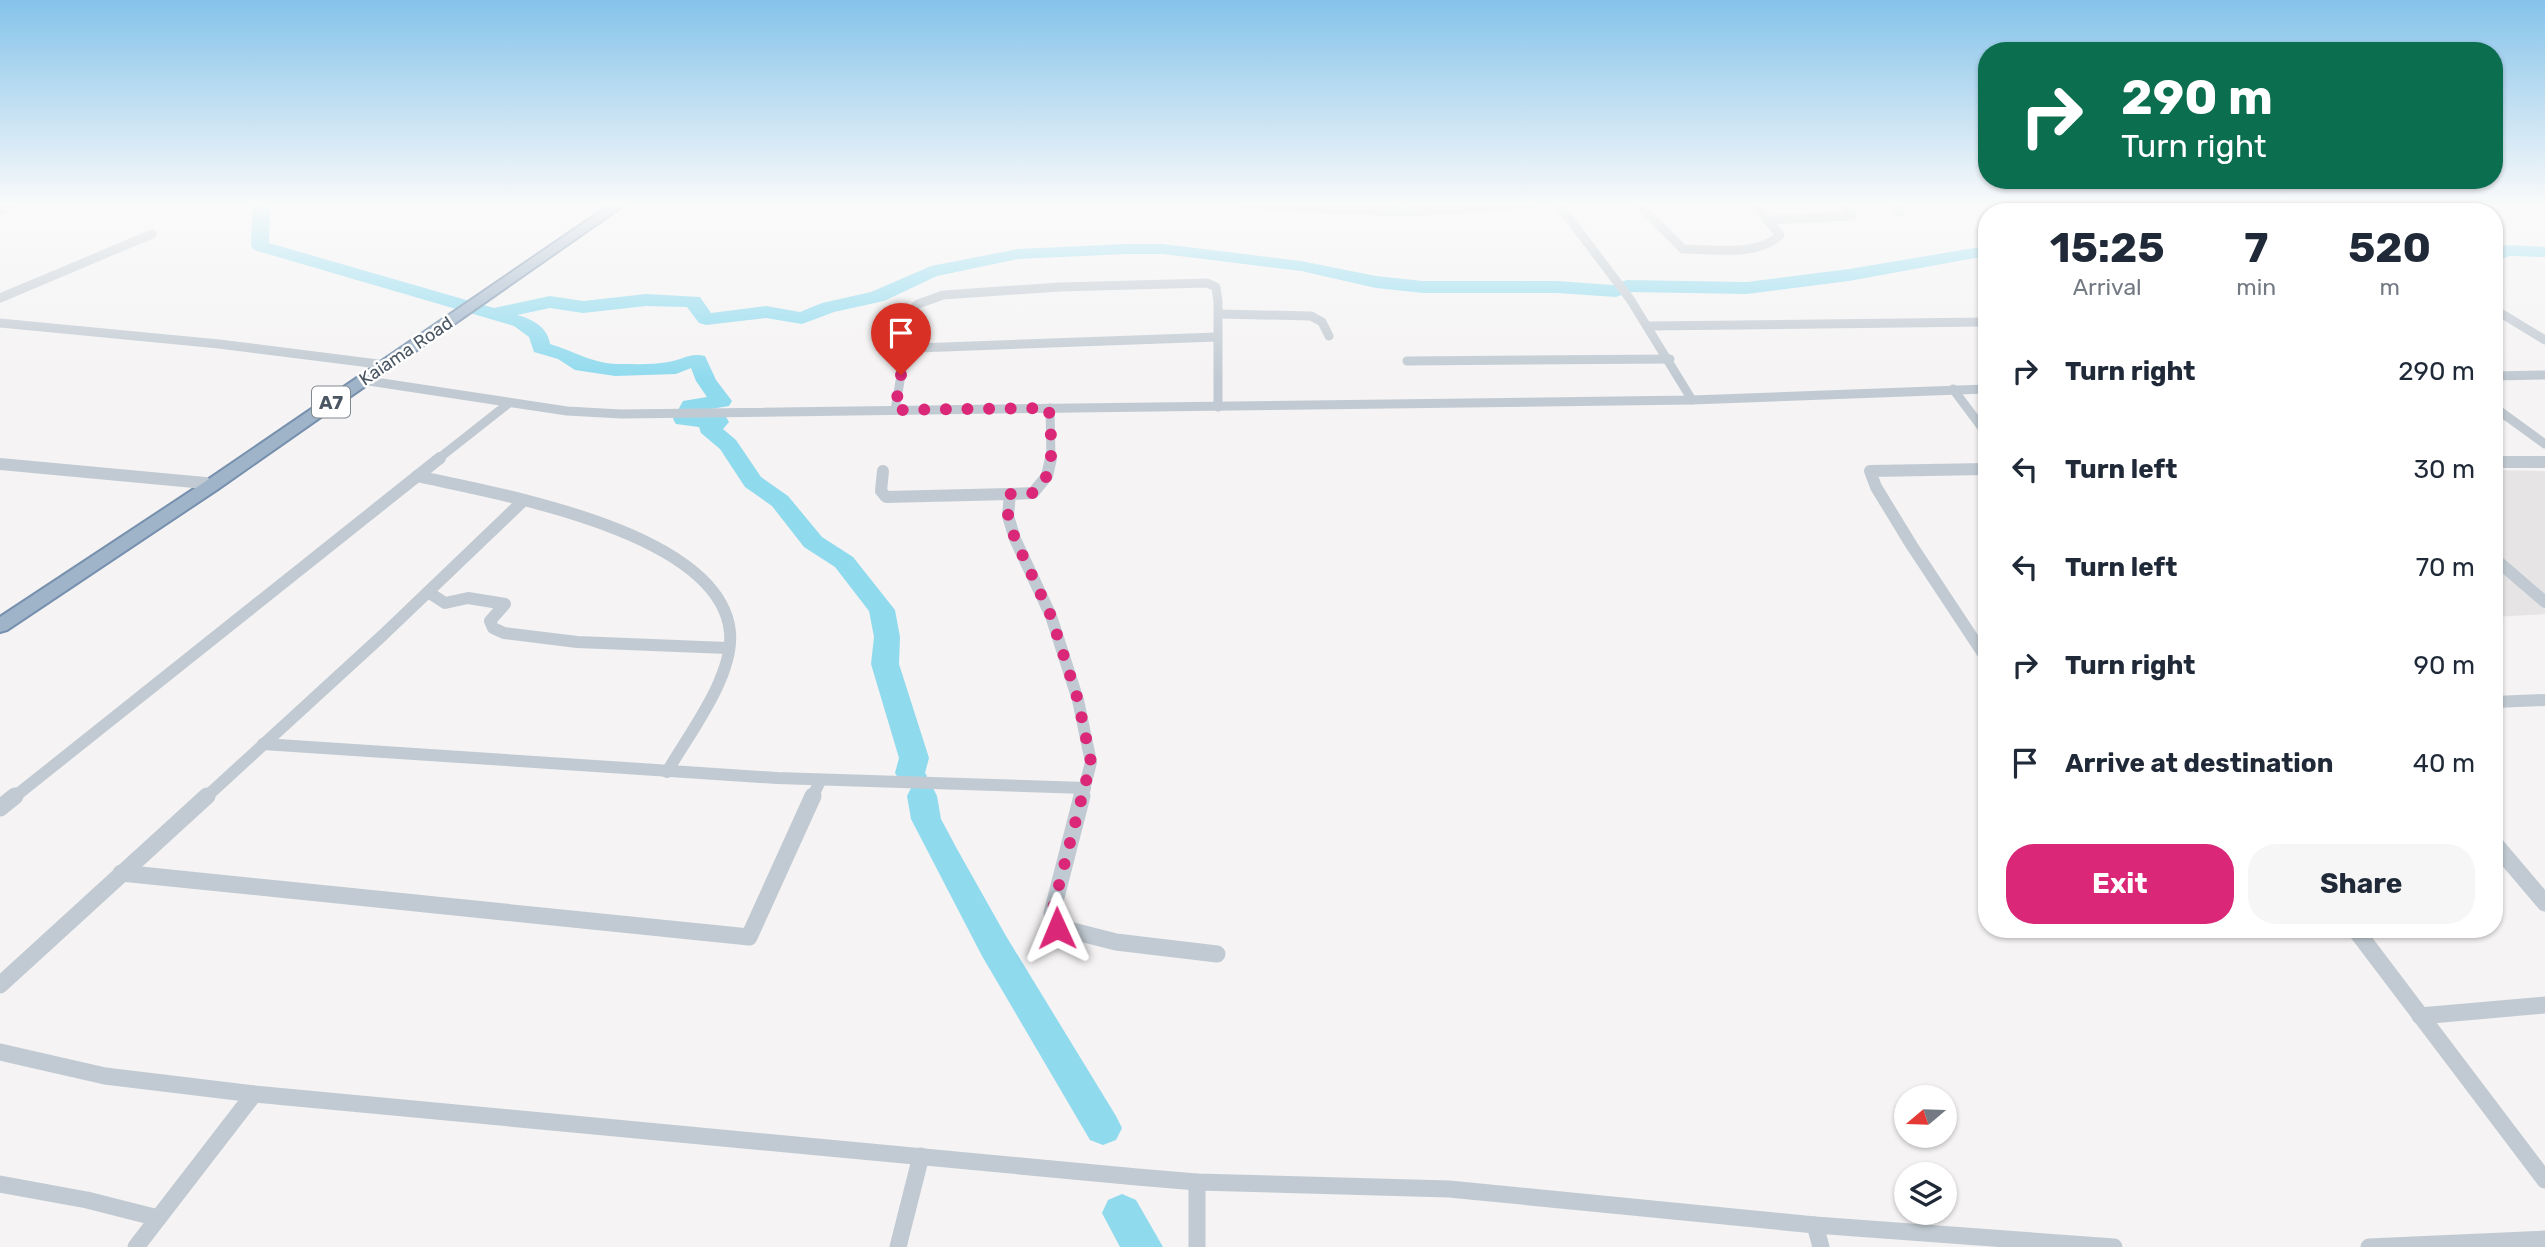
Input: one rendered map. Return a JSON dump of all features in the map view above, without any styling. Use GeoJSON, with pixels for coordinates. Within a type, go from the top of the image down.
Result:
{"type":"FeatureCollection","features":[{"type":"Feature","properties":{"kind":"highway","name":"Kaiama Road"},"geometry":{"type":"LineString","coordinates":[[198,489],[212,485],[529,263]]}},
{"type":"Feature","properties":{"kind":"highway","name":"Kaiama Road"},"geometry":{"type":"LineString","coordinates":[[0,626],[378,364],[532,263]]}},
{"type":"Feature","properties":{"kind":"street"},"geometry":{"type":"LineString","coordinates":[[0,298],[83,263]]}},
{"type":"Feature","properties":{"kind":"street"},"geometry":{"type":"LineString","coordinates":[[1606,263],[1670,359],[1692,400]]}},
{"type":"Feature","properties":{"kind":"street"},"geometry":{"type":"LineString","coordinates":[[917,348],[907,330],[905,316],[918,304],[943,295],[1014,289],[1195,282],[1216,287],[1220,314],[1217,337],[1218,407]]}},
{"type":"Feature","properties":{"kind":"street"},"geometry":{"type":"LineString","coordinates":[[1220,314],[1311,316],[1322,321],[1329,337]]}},
{"type":"Feature","properties":{"kind":"street"},"geometry":{"type":"LineString","coordinates":[[2503,314],[2545,340]]}},
{"type":"Feature","properties":{"kind":"street"},"geometry":{"type":"LineString","coordinates":[[1649,326],[1978,322]]}},
{"type":"Feature","properties":{"kind":"street"},"geometry":{"type":"LineString","coordinates":[[0,323],[232,345],[378,364]]}},
{"type":"Feature","properties":{"kind":"street"},"geometry":{"type":"LineString","coordinates":[[895,410],[903,364],[917,348],[1217,337]]}},
{"type":"Feature","properties":{"kind":"street"},"geometry":{"type":"LineString","coordinates":[[1408,361],[1670,359]]}},
{"type":"Feature","properties":{"kind":"street"},"geometry":{"type":"LineString","coordinates":[[2503,376],[2545,375]]}},
{"type":"Feature","properties":{"kind":"street"},"geometry":{"type":"LineString","coordinates":[[362,380],[589,413],[719,414],[1692,400],[1978,389]]}},
{"type":"Feature","properties":{"kind":"street"},"geometry":{"type":"LineString","coordinates":[[1954,389],[1978,422]]}},
{"type":"Feature","properties":{"kind":"street"},"geometry":{"type":"LineString","coordinates":[[0,808],[509,403]]}},
{"type":"Feature","properties":{"kind":"street"},"geometry":{"type":"LineString","coordinates":[[883,471],[881,491],[886,496],[1033,493],[1047,479],[1051,460],[1049,408]]}},
{"type":"Feature","properties":{"kind":"street"},"geometry":{"type":"LineString","coordinates":[[2503,414],[2545,444]]}},
{"type":"Feature","properties":{"kind":"street"},"geometry":{"type":"LineString","coordinates":[[2503,463],[2545,461]]}},
{"type":"Feature","properties":{"kind":"street"},"geometry":{"type":"LineString","coordinates":[[0,464],[198,489]]}},
{"type":"Feature","properties":{"kind":"street"},"geometry":{"type":"LineString","coordinates":[[1978,469],[1870,471],[1875,486],[1912,546],[1978,646]]}},
{"type":"Feature","properties":{"kind":"street"},"geometry":{"type":"LineString","coordinates":[[416,477],[524,500],[587,517],[687,563],[713,586],[729,615],[730,635],[723,668],[705,709],[667,772]]}},
{"type":"Feature","properties":{"kind":"street"},"geometry":{"type":"LineString","coordinates":[[1010,494],[1008,516],[1015,539],[1051,616],[1078,700],[1091,762],[1052,912],[1057,928],[1116,942],[1217,954]]}},
{"type":"Feature","properties":{"kind":"street"},"geometry":{"type":"LineString","coordinates":[[0,985],[428,592],[524,500]]}},
{"type":"Feature","properties":{"kind":"street"},"geometry":{"type":"LineString","coordinates":[[2503,566],[2545,602]]}},
{"type":"Feature","properties":{"kind":"street"},"geometry":{"type":"LineString","coordinates":[[428,592],[446,603],[468,598],[505,604],[490,621],[493,628],[504,633],[577,642],[727,648]]}},
{"type":"Feature","properties":{"kind":"street"},"geometry":{"type":"LineString","coordinates":[[2503,702],[2545,700]]}},
{"type":"Feature","properties":{"kind":"street"},"geometry":{"type":"LineString","coordinates":[[263,744],[820,781],[928,786],[1085,788]]}},
{"type":"Feature","properties":{"kind":"street"},"geometry":{"type":"LineString","coordinates":[[121,873],[749,937],[820,781]]}},
{"type":"Feature","properties":{"kind":"street"},"geometry":{"type":"LineString","coordinates":[[2503,854],[2545,903]]}},
{"type":"Feature","properties":{"kind":"street"},"geometry":{"type":"LineString","coordinates":[[2362,938],[2545,1180]]}},
{"type":"Feature","properties":{"kind":"street"},"geometry":{"type":"LineString","coordinates":[[2420,1016],[2545,1005]]}},
{"type":"Feature","properties":{"kind":"street"},"geometry":{"type":"LineString","coordinates":[[0,1052],[105,1076],[254,1094],[1197,1182],[1449,1189],[1815,1225],[2114,1247]]}},
{"type":"Feature","properties":{"kind":"street"},"geometry":{"type":"LineString","coordinates":[[136,1247],[254,1094]]}},
{"type":"Feature","properties":{"kind":"street"},"geometry":{"type":"LineString","coordinates":[[898,1247],[921,1156]]}},
{"type":"Feature","properties":{"kind":"street"},"geometry":{"type":"LineString","coordinates":[[1197,1182],[1197,1247]]}},
{"type":"Feature","properties":{"kind":"street"},"geometry":{"type":"LineString","coordinates":[[0,1184],[87,1200],[158,1218]]}},
{"type":"Feature","properties":{"kind":"street"},"geometry":{"type":"LineString","coordinates":[[1815,1225],[1821,1247]]}},
{"type":"Feature","properties":{"kind":"street"},"geometry":{"type":"LineString","coordinates":[[2369,1247],[2545,1239]]}},
{"type":"Feature","properties":{"kind":"shaded area"},"geometry":{"type":"Polygon","coordinates":[[[2503,470],[2545,471],[2545,614],[2503,616],[2503,470]]]}},
{"type":"Feature","properties":{"kind":"waterway"},"geometry":{"type":"LineString","coordinates":[[319,263],[493,314]]}},
{"type":"Feature","properties":{"kind":"waterway"},"geometry":{"type":"LineString","coordinates":[[493,314],[550,302],[583,307],[646,300],[693,301],[706,319],[766,312],[802,318],[829,307],[877,297],[931,272],[974,263]]}},
{"type":"Feature","properties":{"kind":"waterway"},"geometry":{"type":"LineString","coordinates":[[1278,263],[1376,282],[1423,287],[1557,287],[1616,291],[1627,286],[1747,288],[1916,263]]}},
{"type":"Feature","properties":{"kind":"waterway"},"geometry":{"type":"LineString","coordinates":[[493,314],[521,322],[539,335],[541,348],[565,355],[582,366],[615,370],[676,368],[687,361],[698,360],[706,381],[721,401],[691,406],[684,419],[718,422],[709,428],[728,445],[753,482],[780,501],[813,542],[844,562],[882,610],[887,637],[885,664],[914,758],[910,773],[912,776]]}},
{"type":"Feature","properties":{"kind":"waterway"},"geometry":{"type":"LineString","coordinates":[[922,796],[926,819],[943,853],[994,946],[1103,1128]]}},
{"type":"Feature","properties":{"kind":"waterway"},"geometry":{"type":"LineString","coordinates":[[1122,1213],[1143,1247]]}},
{"type":"Feature","properties":{"kind":"route"},"geometry":{"type":"LineString","coordinates":[[901,375],[895,410],[1049,408],[1051,460],[1047,479],[1033,493],[1010,494],[1008,516],[1015,539],[1051,616],[1078,700],[1091,762],[1052,912],[1057,928]]}}]}
